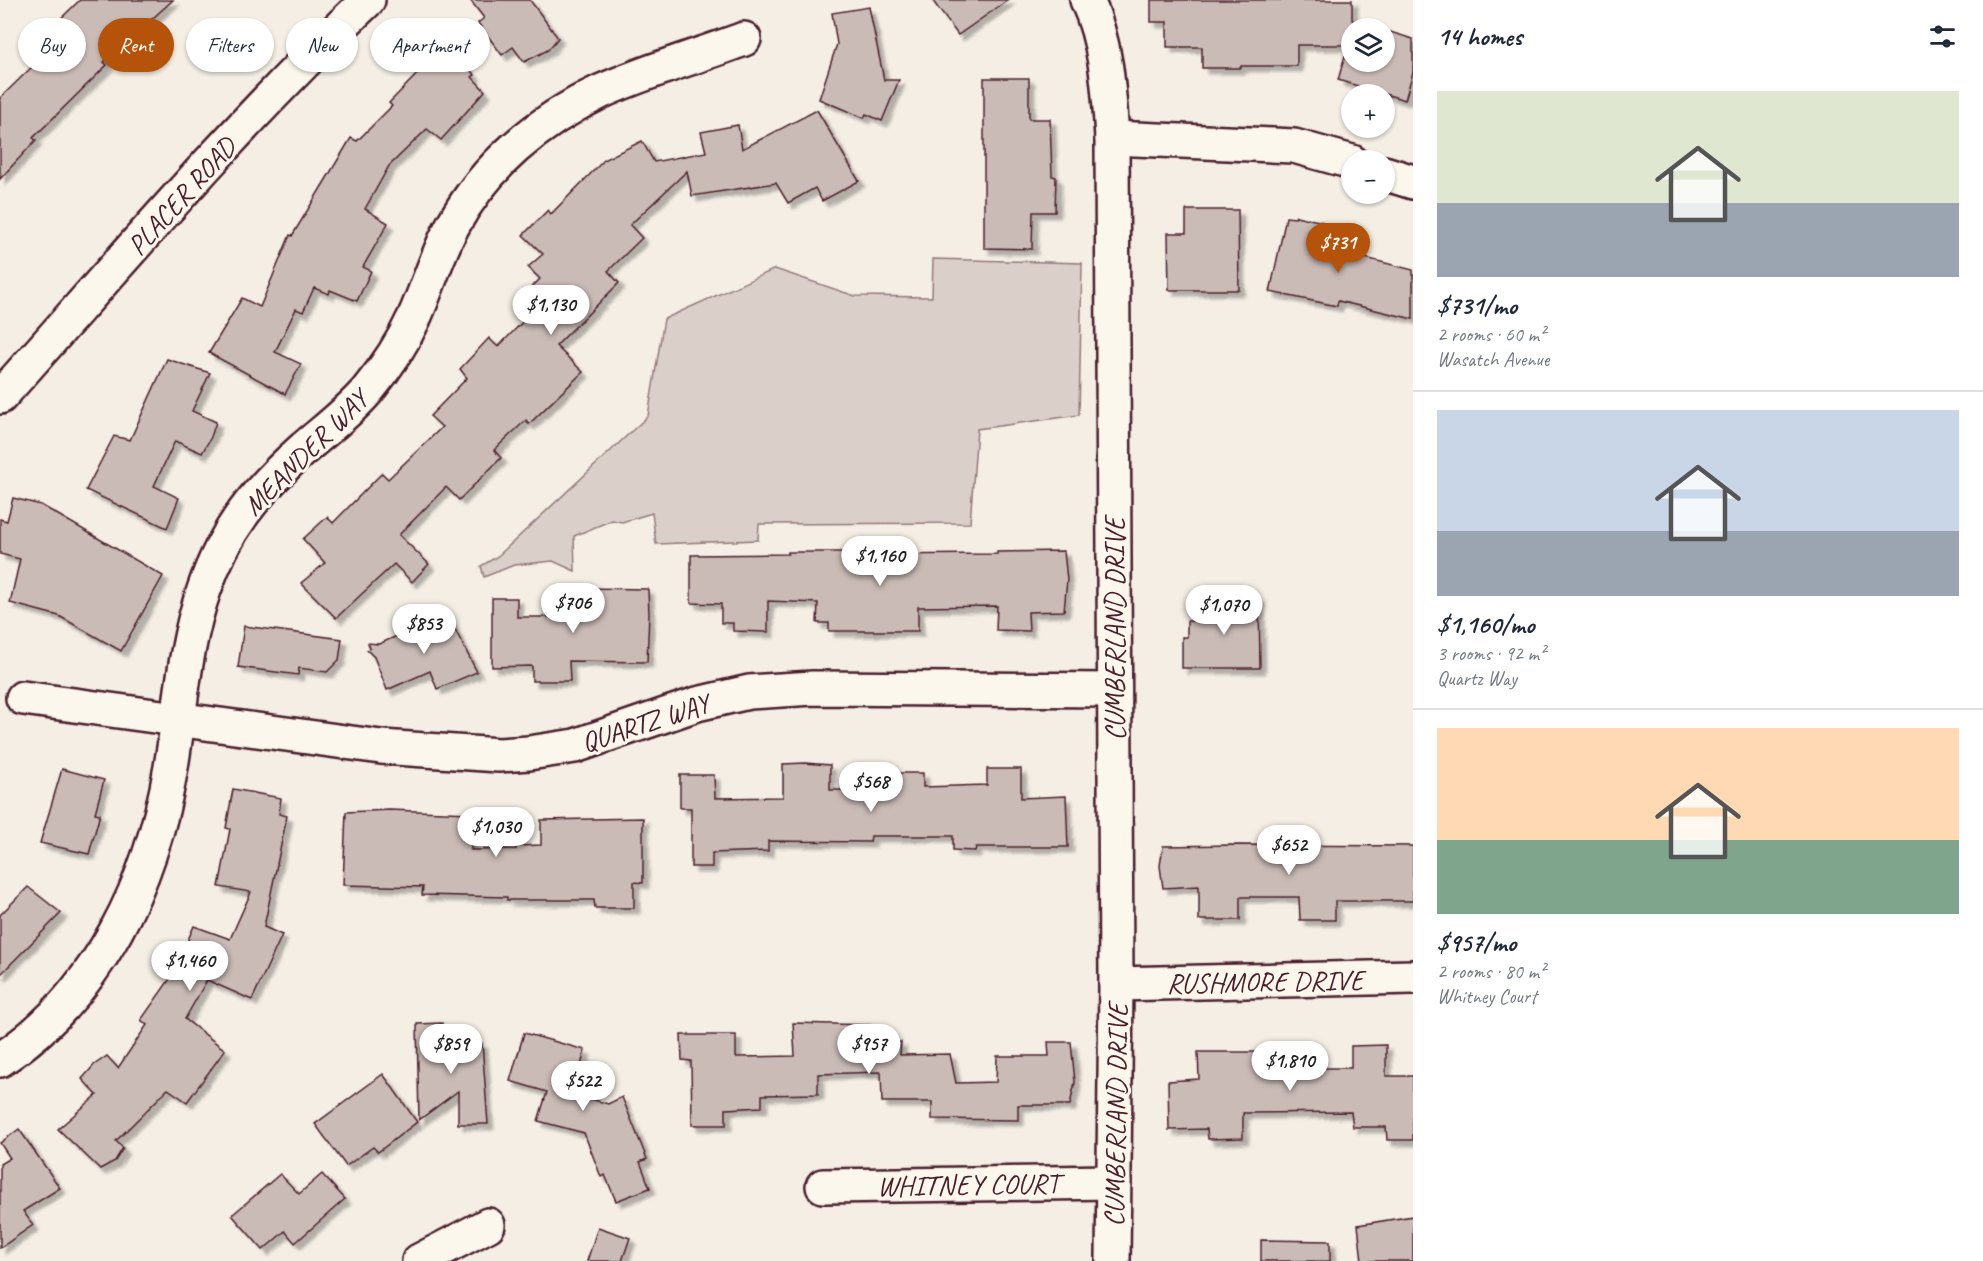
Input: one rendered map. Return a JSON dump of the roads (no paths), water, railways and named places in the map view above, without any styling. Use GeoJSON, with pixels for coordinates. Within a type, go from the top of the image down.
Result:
{"type":"FeatureCollection","features":[{"type":"Feature","properties":{"kind":"street","name":"PLACER ROAD"},"geometry":{"type":"LineString","coordinates":[[0,397],[255,112],[368,0]]}},
{"type":"Feature","properties":{"kind":"street","name":"CUMBERLAND DRIVE"},"geometry":{"type":"LineString","coordinates":[[1087,0],[1103,47],[1112,138],[1116,984],[1113,1261]]}},
{"type":"Feature","properties":{"kind":"street","name":"MEANDER WAY"},"geometry":{"type":"LineString","coordinates":[[0,1060],[33,1035],[63,1005],[114,936],[139,885],[162,814],[194,621],[210,573],[227,539],[245,507],[304,449],[358,401],[385,369],[415,317],[451,230],[466,202],[498,162],[551,120],[599,93],[744,39]]}},
{"type":"Feature","properties":{"kind":"street"},"geometry":{"type":"LineString","coordinates":[[1112,138],[1294,146],[1341,159]]}},
{"type":"Feature","properties":{"kind":"street"},"geometry":{"type":"LineString","coordinates":[[1395,176],[1413,182]]}},
{"type":"Feature","properties":{"kind":"street","name":"QUARTZ WAY"},"geometry":{"type":"LineString","coordinates":[[23,698],[381,747],[499,755],[530,753],[582,744],[697,704],[749,692],[813,688],[1114,690]]}},
{"type":"Feature","properties":{"kind":"street","name":"RUSHMORE DRIVE"},"geometry":{"type":"LineString","coordinates":[[1116,984],[1413,977]]}},
{"type":"Feature","properties":{"kind":"street","name":"WHITNEY COURT"},"geometry":{"type":"LineString","coordinates":[[823,1186],[1114,1182]]}},
{"type":"Feature","properties":{"kind":"street"},"geometry":{"type":"LineString","coordinates":[[419,1261],[488,1225]]}}]}
